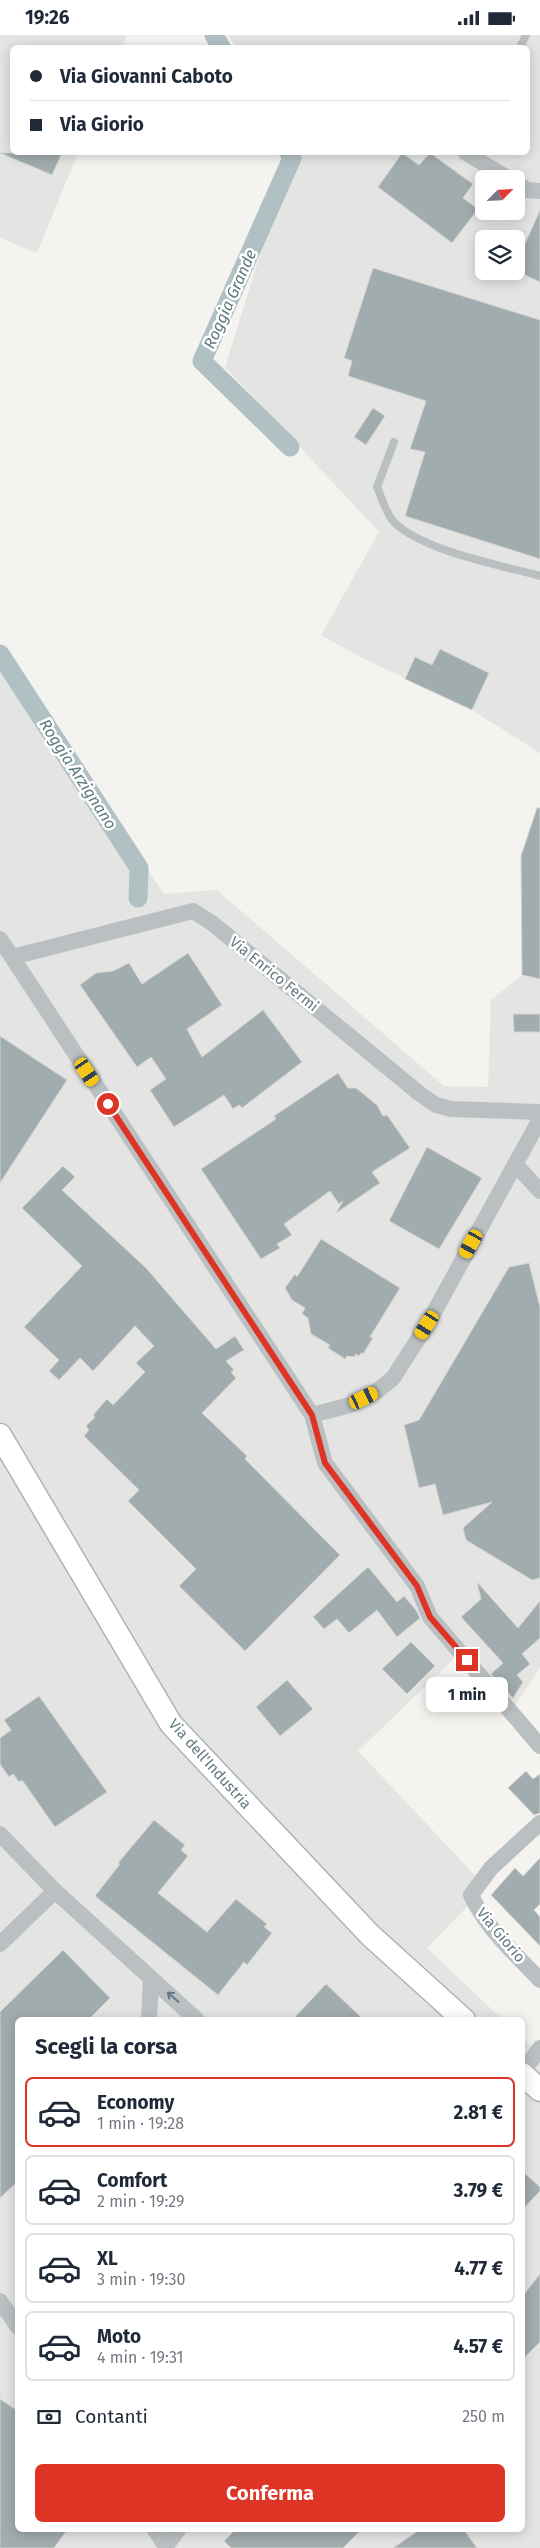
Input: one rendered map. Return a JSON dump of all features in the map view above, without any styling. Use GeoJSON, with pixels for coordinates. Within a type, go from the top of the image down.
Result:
{"type":"FeatureCollection","features":[{"type":"Feature","properties":{"kind":"main road","name":"Via dell'Industria"},"geometry":{"type":"LineString","coordinates":[[0,1435],[171,1724],[370,1935],[461,2017]]}},
{"type":"Feature","properties":{"kind":"main road"},"geometry":{"type":"LineString","coordinates":[[525,2076],[540,2090]]}},
{"type":"Feature","properties":{"kind":"street"},"geometry":{"type":"LineString","coordinates":[[469,155],[494,170]]}},
{"type":"Feature","properties":{"kind":"street"},"geometry":{"type":"LineString","coordinates":[[525,188],[540,191]]}},
{"type":"Feature","properties":{"kind":"street","name":"Via Enrico Fermi"},"geometry":{"type":"LineString","coordinates":[[12,957],[193,911],[212,923],[420,1094],[436,1105],[451,1109],[540,1112]]}},
{"type":"Feature","properties":{"kind":"street"},"geometry":{"type":"LineString","coordinates":[[0,939],[312,1415],[325,1463],[417,1586],[430,1617],[540,1746]]}},
{"type":"Feature","properties":{"kind":"street"},"geometry":{"type":"LineString","coordinates":[[312,1415],[350,1405],[377,1391],[393,1378],[427,1325],[540,1119]]}},
{"type":"Feature","properties":{"kind":"street"},"geometry":{"type":"LineString","coordinates":[[516,1164],[540,1191]]}},
{"type":"Feature","properties":{"kind":"street","name":"Via Giorio"},"geometry":{"type":"LineString","coordinates":[[540,1823],[491,1868],[471,1895],[478,1911],[498,1936],[540,1980]]}},
{"type":"Feature","properties":{"kind":"street"},"geometry":{"type":"LineString","coordinates":[[0,1834],[55,1891],[194,2017]]}},
{"type":"Feature","properties":{"kind":"street"},"geometry":{"type":"LineString","coordinates":[[0,1944],[55,1891]]}},
{"type":"Feature","properties":{"kind":"street"},"geometry":{"type":"LineString","coordinates":[[149,2017],[151,1978]]}},
{"type":"Feature","properties":{"kind":"street"},"geometry":{"type":"LineString","coordinates":[[525,2069],[540,2048]]}},
{"type":"Feature","properties":{"kind":"street"},"geometry":{"type":"LineString","coordinates":[[0,2301],[15,2323]]}},
{"type":"Feature","properties":{"kind":"street"},"geometry":{"type":"LineString","coordinates":[[156,2532],[166,2547],[177,2532]]}},
{"type":"Feature","properties":{"kind":"lane"},"geometry":{"type":"LineString","coordinates":[[394,442],[377,487],[392,521],[412,536],[459,554],[540,576]]}},
{"type":"Feature","properties":{"kind":"shaded area"},"geometry":{"type":"Polygon","coordinates":[[[0,35],[127,35],[123,45],[10,45],[10,155],[77,155],[37,253],[0,238],[0,35]]]}},
{"type":"Feature","properties":{"kind":"shaded area"},"geometry":{"type":"Polygon","coordinates":[[[227,35],[540,35],[540,753],[472,710],[360,657],[321,635],[379,532],[225,367],[291,155],[530,155],[530,45],[234,45],[227,35]]]}},
{"type":"Feature","properties":{"kind":"shaded area"},"geometry":{"type":"Polygon","coordinates":[[[0,653],[164,894],[227,889],[217,890],[444,1086],[488,1087],[491,1000],[522,975],[521,856],[540,821],[540,1667],[515,1706],[462,1651],[358,1751],[486,1887],[427,1948],[500,2017],[15,2017],[15,2532],[525,2532],[525,2040],[540,2055],[540,2548],[0,2548],[0,653]]]}},
{"type":"Feature","properties":{"kind":"building"},"geometry":{"type":"Polygon","coordinates":[[[0,153],[10,153],[10,155],[61,155],[52,175],[0,153]]]}},
{"type":"Feature","properties":{"kind":"building"},"geometry":{"type":"Polygon","coordinates":[[[401,155],[405,155],[419,165],[428,155],[433,155],[473,184],[463,198],[475,207],[475,213],[452,243],[378,187],[401,155]]]}},
{"type":"Feature","properties":{"kind":"building"},"geometry":{"type":"Polygon","coordinates":[[[540,210],[540,282],[525,275],[525,244],[540,210]]]}},
{"type":"Feature","properties":{"kind":"building"},"geometry":{"type":"Polygon","coordinates":[[[373,268],[540,320],[540,559],[405,516],[425,452],[410,449],[426,401],[348,376],[352,361],[344,358],[373,268]]]}},
{"type":"Feature","properties":{"kind":"building"},"geometry":{"type":"Polygon","coordinates":[[[373,408],[385,416],[366,445],[354,437],[373,408]]]}},
{"type":"Feature","properties":{"kind":"building"},"geometry":{"type":"Polygon","coordinates":[[[440,649],[489,673],[472,710],[405,679],[415,657],[432,665],[440,649]]]}},
{"type":"Feature","properties":{"kind":"building"},"geometry":{"type":"Polygon","coordinates":[[[537,808],[540,808],[540,979],[522,975],[521,856],[537,808]]]}},
{"type":"Feature","properties":{"kind":"building"},"geometry":{"type":"Polygon","coordinates":[[[188,953],[222,1005],[187,1029],[202,1057],[263,1010],[302,1062],[242,1108],[239,1105],[233,1109],[224,1095],[174,1127],[150,1090],[166,1079],[151,1057],[137,1067],[80,985],[96,973],[113,971],[129,963],[142,984],[188,953]]]}},
{"type":"Feature","properties":{"kind":"building"},"geometry":{"type":"Polygon","coordinates":[[[513,1014],[540,1014],[540,1032],[514,1032],[513,1014]]]}},
{"type":"Feature","properties":{"kind":"building"},"geometry":{"type":"Polygon","coordinates":[[[0,1036],[67,1080],[0,1183],[0,1036]]]}},
{"type":"Feature","properties":{"kind":"building"},"geometry":{"type":"Polygon","coordinates":[[[338,1073],[348,1088],[356,1088],[377,1105],[383,1116],[387,1115],[410,1148],[372,1172],[380,1183],[336,1213],[343,1201],[339,1204],[330,1191],[284,1224],[292,1235],[277,1244],[280,1248],[261,1259],[201,1169],[276,1119],[274,1116],[338,1073]]]}},
{"type":"Feature","properties":{"kind":"building"},"geometry":{"type":"Polygon","coordinates":[[[427,1147],[482,1178],[439,1249],[389,1221],[427,1147]]]}},
{"type":"Feature","properties":{"kind":"building"},"geometry":{"type":"Polygon","coordinates":[[[63,1166],[75,1177],[62,1190],[146,1268],[216,1349],[235,1336],[244,1350],[226,1361],[234,1370],[231,1372],[236,1378],[202,1413],[247,1456],[245,1459],[340,1555],[245,1651],[179,1586],[196,1569],[128,1501],[139,1490],[84,1436],[89,1430],[86,1426],[95,1417],[93,1415],[107,1399],[113,1405],[145,1372],[136,1363],[154,1346],[135,1326],[93,1371],[80,1358],[59,1380],[49,1371],[59,1360],[24,1327],[82,1266],[22,1208],[63,1166]]]}},
{"type":"Feature","properties":{"kind":"building"},"geometry":{"type":"Polygon","coordinates":[[[321,1239],[400,1288],[370,1337],[373,1338],[363,1354],[361,1353],[359,1356],[356,1354],[354,1357],[347,1356],[345,1359],[328,1348],[330,1345],[311,1334],[308,1318],[302,1314],[305,1308],[292,1300],[285,1288],[295,1274],[297,1277],[321,1239]]]}},
{"type":"Feature","properties":{"kind":"building"},"geometry":{"type":"Polygon","coordinates":[[[529,1263],[540,1307],[540,1578],[532,1580],[466,1540],[463,1528],[492,1502],[443,1515],[435,1484],[419,1488],[404,1425],[419,1420],[509,1267],[529,1263]]]}},
{"type":"Feature","properties":{"kind":"building"},"geometry":{"type":"Polygon","coordinates":[[[368,1567],[397,1602],[404,1596],[420,1618],[397,1637],[377,1610],[349,1633],[337,1619],[324,1629],[313,1617],[368,1567]]]}},
{"type":"Feature","properties":{"kind":"building"},"geometry":{"type":"Polygon","coordinates":[[[477,1582],[518,1628],[540,1601],[540,1638],[522,1654],[530,1664],[517,1675],[523,1682],[513,1698],[491,1674],[503,1663],[461,1617],[481,1599],[477,1582]]]}},
{"type":"Feature","properties":{"kind":"building"},"geometry":{"type":"Polygon","coordinates":[[[411,1642],[435,1666],[407,1694],[382,1669],[411,1642]]]}},
{"type":"Feature","properties":{"kind":"building"},"geometry":{"type":"Polygon","coordinates":[[[287,1680],[313,1709],[280,1736],[256,1707],[287,1680]]]}},
{"type":"Feature","properties":{"kind":"building"},"geometry":{"type":"Polygon","coordinates":[[[39,1696],[107,1792],[55,1827],[22,1780],[19,1782],[13,1774],[9,1777],[0,1764],[0,1738],[11,1730],[4,1720],[39,1696]]]}},
{"type":"Feature","properties":{"kind":"building"},"geometry":{"type":"Polygon","coordinates":[[[526,1771],[533,1779],[540,1774],[540,1813],[534,1815],[508,1788],[526,1771]]]}},
{"type":"Feature","properties":{"kind":"building"},"geometry":{"type":"Polygon","coordinates":[[[154,1820],[185,1845],[181,1850],[188,1856],[158,1893],[207,1932],[236,1899],[267,1924],[264,1927],[272,1933],[247,1965],[244,1962],[218,1995],[95,1896],[120,1864],[118,1863],[154,1820]]]}},
{"type":"Feature","properties":{"kind":"building"},"geometry":{"type":"Polygon","coordinates":[[[540,1858],[540,1904],[534,1910],[540,1917],[540,1946],[491,1895],[515,1868],[523,1876],[540,1858]]]}},
{"type":"Feature","properties":{"kind":"building"},"geometry":{"type":"Polygon","coordinates":[[[63,1950],[110,1998],[91,2017],[15,2017],[15,2184],[0,2198],[0,2012],[63,1950]]]}},
{"type":"Feature","properties":{"kind":"building"},"geometry":{"type":"Polygon","coordinates":[[[326,1984],[361,2017],[295,2017],[326,1984]]]}},
{"type":"Feature","properties":{"kind":"building"},"geometry":{"type":"Polygon","coordinates":[[[525,2174],[540,2187],[540,2191],[525,2207],[525,2174]]]}},
{"type":"Feature","properties":{"kind":"building"},"geometry":{"type":"Polygon","coordinates":[[[540,2274],[540,2342],[525,2357],[525,2293],[540,2274]]]}},
{"type":"Feature","properties":{"kind":"building"},"geometry":{"type":"Polygon","coordinates":[[[0,2399],[15,2409],[15,2532],[66,2532],[54,2548],[0,2548],[0,2399]]]}},
{"type":"Feature","properties":{"kind":"building"},"geometry":{"type":"Polygon","coordinates":[[[233,2532],[359,2532],[343,2548],[231,2548],[224,2541],[233,2532]]]}},
{"type":"Feature","properties":{"kind":"building"},"geometry":{"type":"Polygon","coordinates":[[[416,2532],[465,2532],[477,2548],[393,2548],[416,2532]]]}},
{"type":"Feature","properties":{"kind":"waterway","name":"Roggia Grande"},"geometry":{"type":"LineString","coordinates":[[214,35],[220,45]]}},
{"type":"Feature","properties":{"kind":"waterway","name":"Roggia Grande"},"geometry":{"type":"LineString","coordinates":[[290,155],[292,158],[202,361],[290,447]]}},
{"type":"Feature","properties":{"kind":"waterway","name":"Roggia Arzignano"},"geometry":{"type":"LineString","coordinates":[[0,654],[139,868],[138,898]]}},
{"type":"Feature","properties":{"kind":"route"},"geometry":{"type":"LineString","coordinates":[[108,1104],[312,1415],[325,1463],[417,1586],[430,1617],[467,1660]]}}]}
